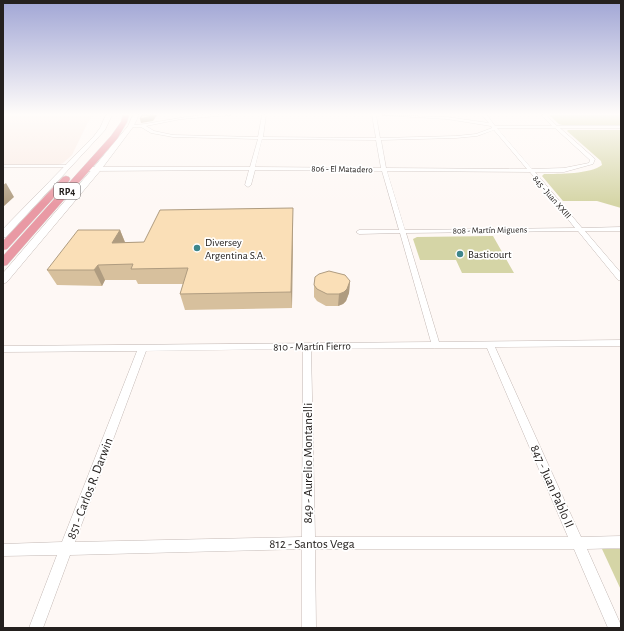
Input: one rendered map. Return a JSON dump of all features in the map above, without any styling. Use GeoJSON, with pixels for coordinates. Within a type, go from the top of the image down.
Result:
{"type":"FeatureCollection","features":[{"type":"Feature","properties":{"kind":"main road","name":"RP4"},"geometry":{"type":"LineString","coordinates":[[3,247],[98,144]]}},
{"type":"Feature","properties":{"kind":"main road","name":"RP4"},"geometry":{"type":"LineString","coordinates":[[3,263],[107,144]]}},
{"type":"Feature","properties":{"kind":"street"},"geometry":{"type":"LineString","coordinates":[[4,232],[89,144]]}},
{"type":"Feature","properties":{"kind":"street"},"geometry":{"type":"LineString","coordinates":[[3,280],[116,144]]}},
{"type":"Feature","properties":{"kind":"street"},"geometry":{"type":"LineString","coordinates":[[248,185],[258,144]]}},
{"type":"Feature","properties":{"kind":"street"},"geometry":{"type":"LineString","coordinates":[[379,144],[384,170],[436,345]]}},
{"type":"Feature","properties":{"kind":"street","name":"845 - Juan XXIII"},"geometry":{"type":"LineString","coordinates":[[508,144],[621,278]]}},
{"type":"Feature","properties":{"kind":"street","name":"806 - El Matadero"},"geometry":{"type":"LineString","coordinates":[[86,169],[252,168],[530,171],[574,169],[591,164],[593,160],[576,144]]}},
{"type":"Feature","properties":{"kind":"street"},"geometry":{"type":"LineString","coordinates":[[3,166],[69,166]]}},
{"type":"Feature","properties":{"kind":"street","name":"808 - Martín Miguens"},"geometry":{"type":"LineString","coordinates":[[359,232],[621,229]]}},
{"type":"Feature","properties":{"kind":"street","name":"810 - Martín Fierro"},"geometry":{"type":"LineString","coordinates":[[3,349],[621,343]]}},
{"type":"Feature","properties":{"kind":"street","name":"847 - Juan Pablo II"},"geometry":{"type":"LineString","coordinates":[[490,345],[615,628]]}},
{"type":"Feature","properties":{"kind":"street","name":"851 - Carlos R. Darwin"},"geometry":{"type":"LineString","coordinates":[[36,628],[143,347]]}},
{"type":"Feature","properties":{"kind":"street","name":"849 - Aurelio Montanelli"},"geometry":{"type":"LineString","coordinates":[[307,347],[307,543],[309,628]]}},
{"type":"Feature","properties":{"kind":"street","name":"812 - Santos Vega"},"geometry":{"type":"LineString","coordinates":[[3,550],[307,543],[621,542]]}},
{"type":"Feature","properties":{"kind":"shaded area"},"geometry":{"type":"Polygon","coordinates":[[[3,144],[77,144],[72,155],[63,163],[58,165],[3,165],[3,144]]]}},
{"type":"Feature","properties":{"kind":"green space"},"geometry":{"type":"Polygon","coordinates":[[[582,144],[621,144],[621,208],[597,201],[563,201],[542,176],[544,174],[583,172],[602,165],[601,161],[582,144]]]}},
{"type":"Feature","properties":{"kind":"green space","name":"Basticourt"},"geometry":{"type":"Polygon","coordinates":[[[493,236],[514,273],[462,273],[456,260],[420,260],[413,239],[417,237],[493,236]]]}},
{"type":"Feature","properties":{"kind":"green space"},"geometry":{"type":"Polygon","coordinates":[[[602,549],[621,549],[621,590],[602,549]]]}},
{"type":"Feature","properties":{"kind":"building"},"geometry":{"type":"Polygon","coordinates":[[[293,208],[291,292],[180,294],[188,268],[131,269],[133,264],[98,265],[94,270],[47,270],[78,230],[120,230],[112,243],[144,242],[160,210],[293,208]]]}},
{"type":"Feature","properties":{"kind":"building"},"geometry":{"type":"Polygon","coordinates":[[[329,271],[345,275],[350,281],[344,292],[339,294],[327,294],[317,289],[314,285],[315,277],[329,271]]]}},
{"type":"Feature","properties":{"kind":"place","name":"Diversey Argentina S.A."},"geometry":{"type":"Point","coordinates":[197,248]}},
{"type":"Feature","properties":{"kind":"place","name":"Basticourt"},"geometry":{"type":"Point","coordinates":[460,254]}}]}
